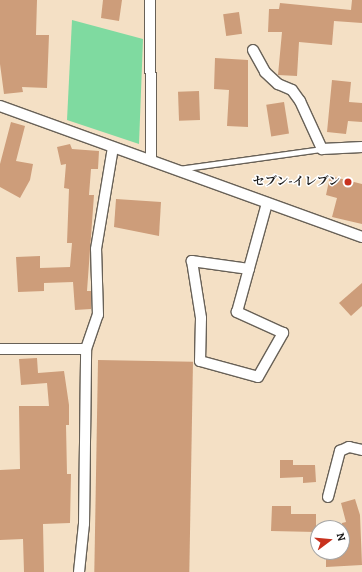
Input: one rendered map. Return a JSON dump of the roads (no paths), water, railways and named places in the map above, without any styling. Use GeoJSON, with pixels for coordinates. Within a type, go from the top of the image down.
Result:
{"type":"FeatureCollection","features":[{"type":"Feature","properties":{"kind":"street"},"geometry":{"type":"LineString","coordinates":[[150,0],[151,159]]}},
{"type":"Feature","properties":{"kind":"street"},"geometry":{"type":"LineString","coordinates":[[253,50],[265,72],[278,84],[292,90],[300,101],[322,149],[362,148]]}},
{"type":"Feature","properties":{"kind":"street"},"geometry":{"type":"LineString","coordinates":[[0,106],[113,147],[151,159],[176,170],[362,237]]}},
{"type":"Feature","properties":{"kind":"street"},"geometry":{"type":"LineString","coordinates":[[79,572],[84,524],[86,349],[98,315],[96,249],[113,147]]}},
{"type":"Feature","properties":{"kind":"street"},"geometry":{"type":"LineString","coordinates":[[249,269],[192,261],[201,318],[200,361],[258,377],[283,333],[237,312],[249,269],[267,203]]}},
{"type":"Feature","properties":{"kind":"street"},"geometry":{"type":"LineString","coordinates":[[0,349],[86,349]]}},
{"type":"Feature","properties":{"kind":"street"},"geometry":{"type":"LineString","coordinates":[[328,497],[340,452],[349,446],[362,450]]}},
{"type":"Feature","properties":{"kind":"lane"},"geometry":{"type":"LineString","coordinates":[[176,170],[322,149]]}},
{"type":"Feature","properties":{"kind":"place","name":"セブン-イレブン"},"geometry":{"type":"Point","coordinates":[348,182]}}]}
